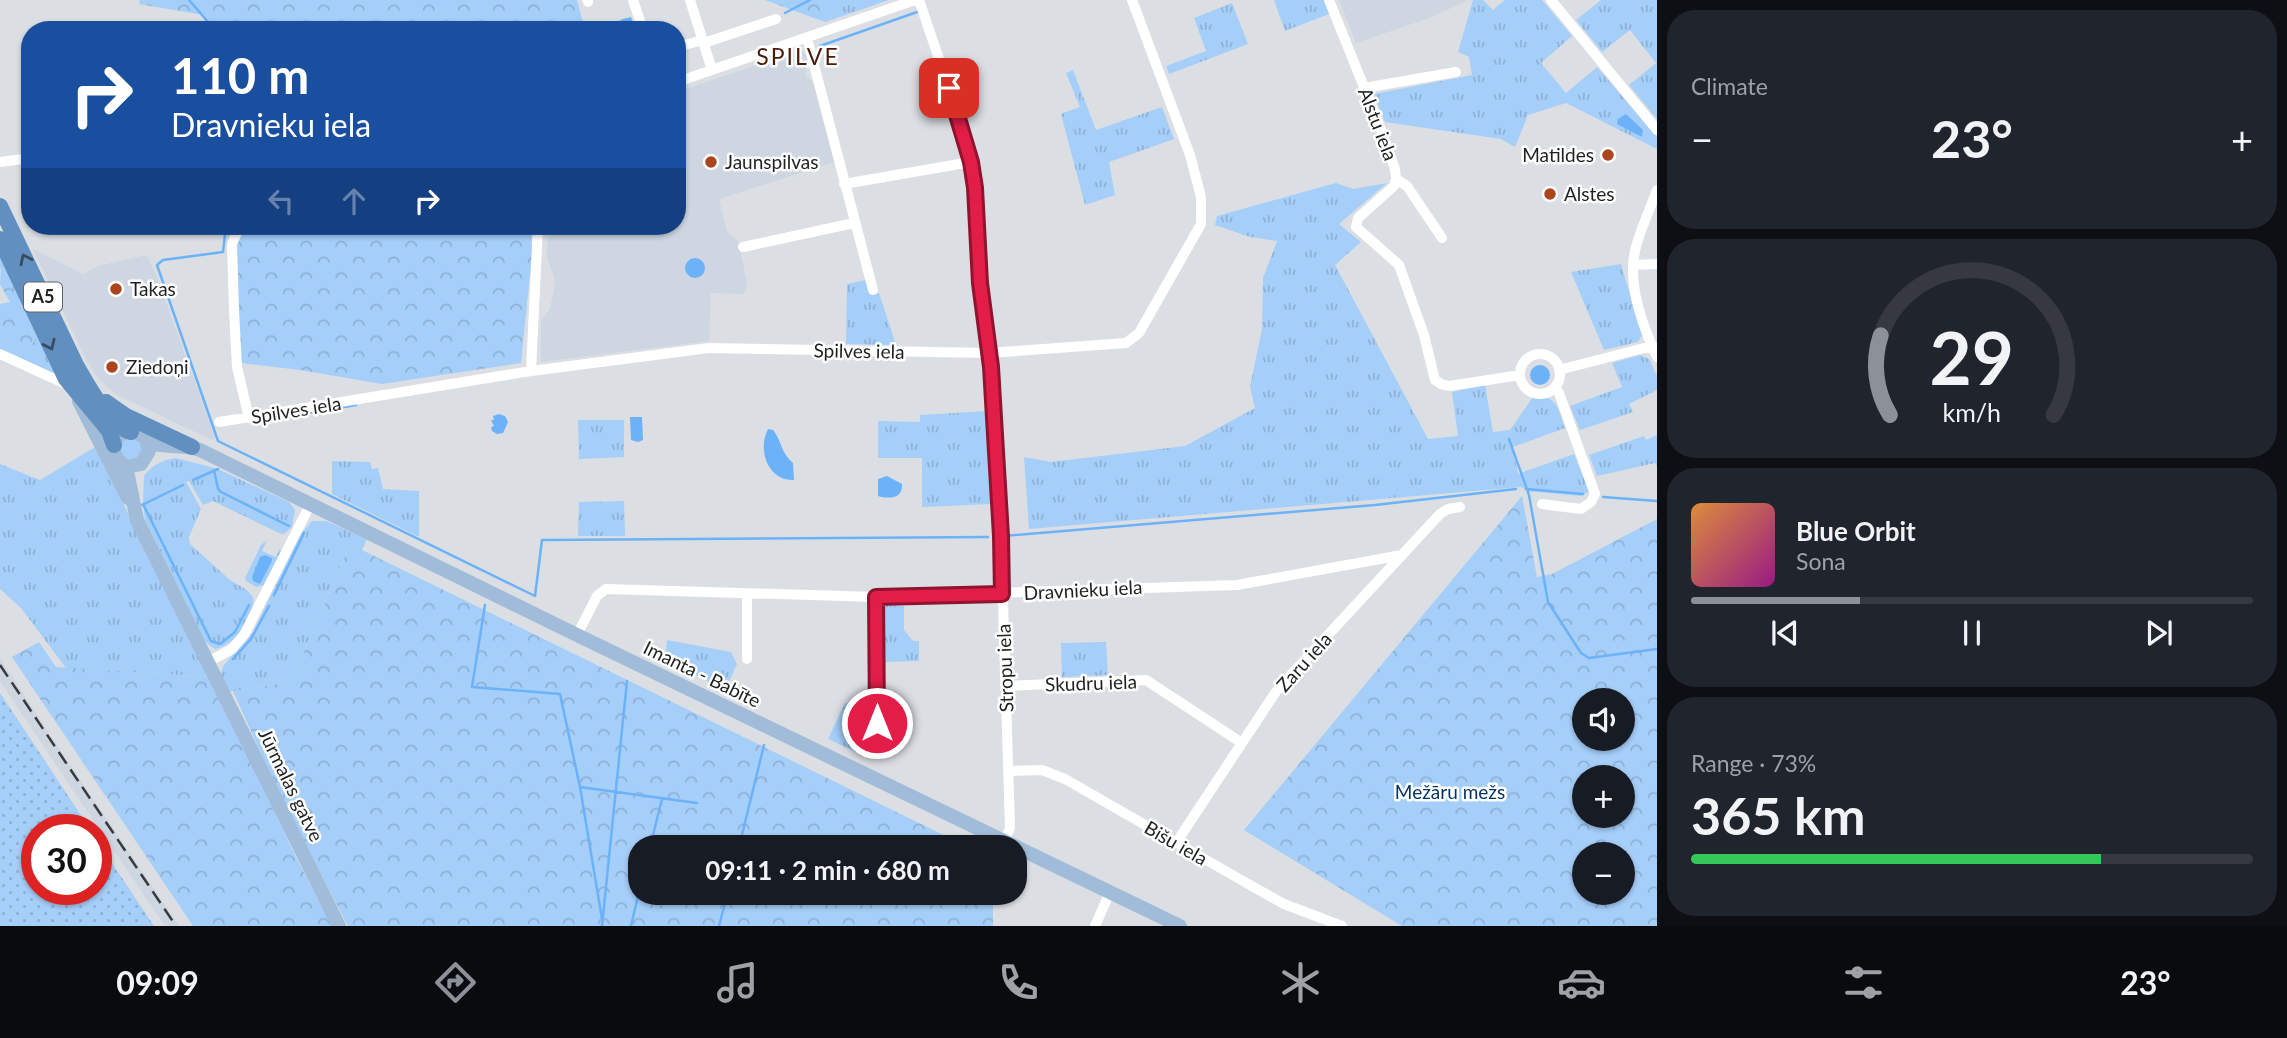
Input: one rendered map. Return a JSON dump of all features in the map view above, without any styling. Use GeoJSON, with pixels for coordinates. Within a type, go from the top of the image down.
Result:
{"type":"FeatureCollection","features":[{"type":"Feature","properties":{"kind":"highway","name":"A5"},"geometry":{"type":"LineString","coordinates":[[0,206],[76,365],[80,387],[109,431],[110,452]]}},
{"type":"Feature","properties":{"kind":"highway","name":"A5"},"geometry":{"type":"LineString","coordinates":[[0,239],[66,379],[80,387],[118,425],[138,436]]}},
{"type":"Feature","properties":{"kind":"highway"},"geometry":{"type":"LineString","coordinates":[[80,387],[126,416],[192,447]]}},
{"type":"Feature","properties":{"kind":"main road"},"geometry":{"type":"LineString","coordinates":[[110,452],[122,434],[138,436],[149,451],[137,476],[135,512]]}},
{"type":"Feature","properties":{"kind":"main road","name":"Imanta - Babīte"},"geometry":{"type":"LineString","coordinates":[[138,436],[158,445],[192,447],[208,454],[990,835]]}},
{"type":"Feature","properties":{"kind":"main road"},"geometry":{"type":"LineString","coordinates":[[110,452],[128,476],[135,512]]}},
{"type":"Feature","properties":{"kind":"main road"},"geometry":{"type":"LineString","coordinates":[[110,452],[135,512]]}},
{"type":"Feature","properties":{"kind":"main road","name":"Imanta - Babīte"},"geometry":{"type":"LineString","coordinates":[[144,462],[158,454],[208,454]]}},
{"type":"Feature","properties":{"kind":"main road"},"geometry":{"type":"LineString","coordinates":[[122,465],[132,467],[144,462]]}},
{"type":"Feature","properties":{"kind":"main road","name":"Jūrmalas gatve"},"geometry":{"type":"LineString","coordinates":[[135,512],[339,926]]}},
{"type":"Feature","properties":{"kind":"main road","name":"Imanta - Babīte"},"geometry":{"type":"LineString","coordinates":[[1027,853],[1180,926]]}},
{"type":"Feature","properties":{"kind":"street"},"geometry":{"type":"LineString","coordinates":[[633,0],[640,21]]}},
{"type":"Feature","properties":{"kind":"street"},"geometry":{"type":"LineString","coordinates":[[690,0],[712,70]]}},
{"type":"Feature","properties":{"kind":"street"},"geometry":{"type":"LineString","coordinates":[[686,79],[917,0]]}},
{"type":"Feature","properties":{"kind":"street","name":"Stropu iela"},"geometry":{"type":"LineString","coordinates":[[917,0],[956,109],[971,162],[975,188],[1001,536],[1010,828],[1007,835]]}},
{"type":"Feature","properties":{"kind":"street","name":"Spilves iela"},"geometry":{"type":"LineString","coordinates":[[219,422],[531,370],[709,348],[989,353],[1118,345],[1132,340],[1143,326],[1201,224],[1200,197],[1190,155],[1132,0]]}},
{"type":"Feature","properties":{"kind":"street","name":"Alstu iela"},"geometry":{"type":"LineString","coordinates":[[1329,0],[1395,169],[1396,178],[1407,186],[1442,238]]}},
{"type":"Feature","properties":{"kind":"street"},"geometry":{"type":"LineString","coordinates":[[1551,0],[1657,130]]}},
{"type":"Feature","properties":{"kind":"street"},"geometry":{"type":"LineString","coordinates":[[686,45],[776,19]]}},
{"type":"Feature","properties":{"kind":"street"},"geometry":{"type":"LineString","coordinates":[[807,38],[873,290]]}},
{"type":"Feature","properties":{"kind":"street"},"geometry":{"type":"LineString","coordinates":[[1364,88],[1456,72]]}},
{"type":"Feature","properties":{"kind":"street"},"geometry":{"type":"LineString","coordinates":[[0,162],[21,159]]}},
{"type":"Feature","properties":{"kind":"street"},"geometry":{"type":"LineString","coordinates":[[844,184],[971,162]]}},
{"type":"Feature","properties":{"kind":"street"},"geometry":{"type":"LineString","coordinates":[[1396,178],[1394,186],[1358,218],[1356,227],[1399,265],[1424,335],[1435,380],[1449,386],[1520,375]]}},
{"type":"Feature","properties":{"kind":"street"},"geometry":{"type":"LineString","coordinates":[[1656,351],[1632,279],[1635,248],[1657,190]]}},
{"type":"Feature","properties":{"kind":"street"},"geometry":{"type":"LineString","coordinates":[[743,247],[854,223]]}},
{"type":"Feature","properties":{"kind":"street"},"geometry":{"type":"LineString","coordinates":[[236,235],[232,244],[237,367],[248,418]]}},
{"type":"Feature","properties":{"kind":"street"},"geometry":{"type":"LineString","coordinates":[[531,370],[538,235]]}},
{"type":"Feature","properties":{"kind":"street"},"geometry":{"type":"LineString","coordinates":[[1633,265],[1657,264]]}},
{"type":"Feature","properties":{"kind":"street"},"geometry":{"type":"LineString","coordinates":[[1559,370],[1644,348],[1656,351]]}},
{"type":"Feature","properties":{"kind":"street"},"geometry":{"type":"LineString","coordinates":[[0,354],[44,376],[80,387]]}},
{"type":"Feature","properties":{"kind":"street"},"geometry":{"type":"LineString","coordinates":[[1537,354],[1547,355],[1555,361],[1559,370],[1555,387],[1538,394],[1523,384],[1520,375],[1522,365],[1537,354]]}},
{"type":"Feature","properties":{"kind":"street"},"geometry":{"type":"LineString","coordinates":[[1542,504],[1581,509],[1591,502],[1595,494],[1555,387]]}},
{"type":"Feature","properties":{"kind":"street"},"geometry":{"type":"LineString","coordinates":[[208,662],[232,649],[244,635],[310,505]]}},
{"type":"Feature","properties":{"kind":"street","name":"Zaru iela"},"geometry":{"type":"LineString","coordinates":[[1176,843],[1277,690],[1440,514],[1448,509],[1460,508]]}},
{"type":"Feature","properties":{"kind":"street","name":"Dravnieku iela"},"geometry":{"type":"LineString","coordinates":[[577,635],[597,596],[606,589],[876,597],[1237,585],[1402,555]]}},
{"type":"Feature","properties":{"kind":"street"},"geometry":{"type":"LineString","coordinates":[[747,594],[747,659]]}},
{"type":"Feature","properties":{"kind":"street"},"geometry":{"type":"LineString","coordinates":[[876,597],[877,723]]}},
{"type":"Feature","properties":{"kind":"street","name":"Skudru iela"},"geometry":{"type":"LineString","coordinates":[[1006,686],[1146,680],[1242,743]]}},
{"type":"Feature","properties":{"kind":"street","name":"Bišu iela"},"geometry":{"type":"LineString","coordinates":[[1008,771],[1042,770],[1065,779],[1284,904],[1342,926]]}},
{"type":"Feature","properties":{"kind":"street"},"geometry":{"type":"LineString","coordinates":[[1094,926],[1110,892]]}},
{"type":"Feature","properties":{"kind":"shaded area"},"geometry":{"type":"Polygon","coordinates":[[[1339,0],[1468,0],[1432,17],[1356,43],[1339,0]]]}},
{"type":"Feature","properties":{"kind":"shaded area"},"geometry":{"type":"Polygon","coordinates":[[[801,50],[808,56],[806,77],[813,81],[834,162],[719,199],[727,232],[738,241],[747,282],[744,294],[711,293],[709,341],[541,362],[541,320],[550,309],[555,281],[547,256],[548,235],[686,235],[686,89],[801,50]]]}},
{"type":"Feature","properties":{"kind":"shaded area"},"geometry":{"type":"Polygon","coordinates":[[[1626,114],[1643,130],[1642,137],[1617,124],[1618,119],[1626,114]]]}},
{"type":"Feature","properties":{"kind":"shaded area"},"geometry":{"type":"Polygon","coordinates":[[[33,249],[83,274],[98,266],[146,255],[156,274],[215,438],[212,440],[115,394],[97,377],[33,249]]]}},
{"type":"Feature","properties":{"kind":"shaded area"},"geometry":{"type":"Polygon","coordinates":[[[695,258],[702,261],[705,268],[702,275],[695,278],[688,275],[685,268],[688,261],[695,258]]]}},
{"type":"Feature","properties":{"kind":"shaded area"},"geometry":{"type":"Polygon","coordinates":[[[1540,365],[1547,368],[1550,375],[1547,382],[1540,385],[1533,382],[1530,375],[1533,368],[1540,365]]]}},
{"type":"Feature","properties":{"kind":"shaded area"},"geometry":{"type":"Polygon","coordinates":[[[499,414],[505,416],[508,422],[503,433],[497,434],[492,431],[491,427],[494,426],[491,420],[499,414]]]}},
{"type":"Feature","properties":{"kind":"shaded area"},"geometry":{"type":"Polygon","coordinates":[[[630,417],[642,417],[643,440],[631,440],[630,417]]]}},
{"type":"Feature","properties":{"kind":"shaded area"},"geometry":{"type":"Polygon","coordinates":[[[768,429],[773,430],[785,454],[793,463],[794,480],[777,475],[767,463],[764,446],[768,429]]]}},
{"type":"Feature","properties":{"kind":"shaded area"},"geometry":{"type":"Polygon","coordinates":[[[887,476],[902,484],[900,493],[894,497],[878,496],[878,479],[887,476]]]}},
{"type":"Feature","properties":{"kind":"shaded area"},"geometry":{"type":"Polygon","coordinates":[[[265,555],[272,558],[272,561],[260,584],[253,581],[252,577],[260,557],[265,555]]]}},
{"type":"Feature","properties":{"kind":"shaded area"},"geometry":{"type":"Polygon","coordinates":[[[0,658],[103,814],[89,814],[0,681],[0,658]]]}},
{"type":"Feature","properties":{"kind":"shaded area"},"geometry":{"type":"Polygon","coordinates":[[[112,827],[179,926],[165,926],[112,848],[112,827]]]}},
{"type":"Feature","properties":{"kind":"green space"},"geometry":{"type":"Polygon","coordinates":[[[140,0],[577,0],[583,21],[205,21],[204,15],[139,4],[140,0]]]}},
{"type":"Feature","properties":{"kind":"green space"},"geometry":{"type":"Polygon","coordinates":[[[765,0],[851,0],[825,22],[765,0]]]}},
{"type":"Feature","properties":{"kind":"green space"},"geometry":{"type":"Polygon","coordinates":[[[851,0],[889,0],[825,22],[851,0]]]}},
{"type":"Feature","properties":{"kind":"green space"},"geometry":{"type":"Polygon","coordinates":[[[1274,0],[1324,0],[1329,14],[1285,31],[1274,0]]]}},
{"type":"Feature","properties":{"kind":"green space"},"geometry":{"type":"Polygon","coordinates":[[[1473,0],[1483,0],[1493,10],[1505,0],[1542,0],[1572,36],[1541,63],[1566,93],[1597,67],[1657,137],[1657,149],[1566,103],[1528,115],[1515,147],[1501,139],[1385,122],[1374,94],[1472,75],[1469,57],[1458,52],[1473,0]]]}},
{"type":"Feature","properties":{"kind":"green space"},"geometry":{"type":"Polygon","coordinates":[[[1601,0],[1657,0],[1657,119],[1629,85],[1656,63],[1630,30],[1602,52],[1576,20],[1601,0]]]}},
{"type":"Feature","properties":{"kind":"green space"},"geometry":{"type":"Polygon","coordinates":[[[1232,3],[1248,44],[1169,74],[1166,66],[1206,51],[1194,18],[1232,3]]]}},
{"type":"Feature","properties":{"kind":"green space"},"geometry":{"type":"Polygon","coordinates":[[[1073,70],[1096,130],[1162,107],[1174,139],[1109,162],[1115,195],[1085,205],[1061,114],[1080,107],[1066,73],[1073,70]]]}},
{"type":"Feature","properties":{"kind":"green space"},"geometry":{"type":"Polygon","coordinates":[[[1336,183],[1353,189],[1387,183],[1339,224],[1361,242],[1335,265],[1428,439],[1458,436],[1452,392],[1485,385],[1493,432],[1510,430],[1533,397],[1547,398],[1558,408],[1565,428],[1513,447],[1518,474],[1574,454],[1589,491],[1582,496],[1527,491],[1521,487],[1029,529],[1024,457],[1051,462],[1185,446],[1255,408],[1250,387],[1262,329],[1263,278],[1277,241],[1250,237],[1215,225],[1217,216],[1336,183]]]}},
{"type":"Feature","properties":{"kind":"green space"},"geometry":{"type":"Polygon","coordinates":[[[234,235],[531,235],[532,254],[521,363],[382,384],[241,363],[234,235]]]}},
{"type":"Feature","properties":{"kind":"green space"},"geometry":{"type":"Polygon","coordinates":[[[0,257],[55,371],[53,374],[0,349],[0,345],[19,354],[35,341],[0,267],[0,257]]]}},
{"type":"Feature","properties":{"kind":"green space"},"geometry":{"type":"Polygon","coordinates":[[[1621,264],[1642,335],[1638,342],[1604,350],[1571,272],[1621,264]]]}},
{"type":"Feature","properties":{"kind":"green space"},"geometry":{"type":"Polygon","coordinates":[[[1,266],[35,341],[19,354],[0,345],[0,304],[10,302],[0,284],[1,266]]]}},
{"type":"Feature","properties":{"kind":"green space"},"geometry":{"type":"Polygon","coordinates":[[[866,280],[870,295],[879,293],[896,345],[846,344],[847,284],[866,280]]]}},
{"type":"Feature","properties":{"kind":"green space"},"geometry":{"type":"Polygon","coordinates":[[[1640,355],[1649,359],[1657,376],[1657,390],[1629,404],[1633,412],[1580,430],[1570,406],[1622,387],[1612,363],[1640,355]]]}},
{"type":"Feature","properties":{"kind":"green space"},"geometry":{"type":"Polygon","coordinates":[[[988,411],[991,504],[922,507],[922,458],[878,458],[878,421],[920,422],[920,415],[988,411]]]}},
{"type":"Feature","properties":{"kind":"green space"},"geometry":{"type":"Polygon","coordinates":[[[578,420],[624,420],[624,457],[579,459],[578,420]]]}},
{"type":"Feature","properties":{"kind":"green space"},"geometry":{"type":"Polygon","coordinates":[[[1657,435],[1657,466],[1655,463],[1597,476],[1589,455],[1644,436],[1646,440],[1657,435]]]}},
{"type":"Feature","properties":{"kind":"green space"},"geometry":{"type":"Polygon","coordinates":[[[140,438],[145,455],[125,464],[117,444],[119,441],[140,438]]]}},
{"type":"Feature","properties":{"kind":"green space"},"geometry":{"type":"Polygon","coordinates":[[[95,447],[210,677],[66,668],[21,608],[0,589],[0,464],[40,480],[95,447]]]}},
{"type":"Feature","properties":{"kind":"green space"},"geometry":{"type":"Polygon","coordinates":[[[176,458],[218,469],[289,502],[295,510],[292,527],[284,534],[279,533],[213,501],[203,505],[189,481],[186,482],[201,509],[189,537],[190,544],[253,597],[251,614],[243,630],[230,642],[215,649],[204,641],[145,520],[144,476],[158,464],[176,458]]]}},
{"type":"Feature","properties":{"kind":"green space"},"geometry":{"type":"Polygon","coordinates":[[[332,461],[370,462],[372,469],[378,468],[383,489],[419,491],[419,537],[332,494],[332,461]]]}},
{"type":"Feature","properties":{"kind":"green space","name":"Mežāru mežs"},"geometry":{"type":"Polygon","coordinates":[[[1522,496],[1537,577],[1552,574],[1657,519],[1657,926],[1402,926],[1244,830],[1522,496]]]}},
{"type":"Feature","properties":{"kind":"green space"},"geometry":{"type":"Polygon","coordinates":[[[624,501],[625,536],[578,536],[579,502],[624,501]]]}},
{"type":"Feature","properties":{"kind":"green space"},"geometry":{"type":"Polygon","coordinates":[[[312,521],[326,521],[367,539],[362,550],[349,547],[291,682],[227,692],[221,673],[223,666],[253,632],[300,535],[312,521]]]}},
{"type":"Feature","properties":{"kind":"green space"},"geometry":{"type":"Polygon","coordinates":[[[267,540],[262,551],[276,557],[280,548],[281,552],[264,585],[256,587],[245,578],[261,545],[267,540]]]}},
{"type":"Feature","properties":{"kind":"green space"},"geometry":{"type":"Polygon","coordinates":[[[349,547],[362,550],[944,835],[628,835],[628,905],[993,905],[993,926],[348,926],[281,798],[233,691],[291,682],[349,547]]]}},
{"type":"Feature","properties":{"kind":"green space"},"geometry":{"type":"Polygon","coordinates":[[[883,605],[904,606],[904,630],[913,641],[919,641],[919,661],[884,662],[883,605]]]}},
{"type":"Feature","properties":{"kind":"green space"},"geometry":{"type":"Polygon","coordinates":[[[667,640],[731,652],[737,664],[725,690],[665,660],[667,640]]]}},
{"type":"Feature","properties":{"kind":"green space"},"geometry":{"type":"Polygon","coordinates":[[[39,642],[56,667],[210,677],[332,926],[193,926],[12,657],[39,642]]]}},
{"type":"Feature","properties":{"kind":"green space"},"geometry":{"type":"Polygon","coordinates":[[[1106,642],[1108,675],[1062,677],[1061,643],[1106,642]]]}},
{"type":"Feature","properties":{"kind":"green space"},"geometry":{"type":"Polygon","coordinates":[[[0,693],[80,814],[21,814],[21,905],[112,905],[112,863],[154,926],[0,926],[0,693]]]}},
{"type":"Feature","properties":{"kind":"green space"},"geometry":{"type":"Polygon","coordinates":[[[845,703],[871,703],[862,720],[869,732],[858,753],[828,739],[845,703]]]}},
{"type":"Feature","properties":{"kind":"waterway"},"geometry":{"type":"LineString","coordinates":[[189,0],[207,21]]}},
{"type":"Feature","properties":{"kind":"waterway"},"geometry":{"type":"LineString","coordinates":[[785,13],[810,0]]}},
{"type":"Feature","properties":{"kind":"waterway"},"geometry":{"type":"LineString","coordinates":[[820,46],[920,11]]}},
{"type":"Feature","properties":{"kind":"waterway"},"geometry":{"type":"LineString","coordinates":[[225,235],[223,252],[163,260],[157,265],[218,441],[535,596],[542,540],[988,537]]}},
{"type":"Feature","properties":{"kind":"waterway"},"geometry":{"type":"LineString","coordinates":[[284,417],[356,405]]}},
{"type":"Feature","properties":{"kind":"waterway"},"geometry":{"type":"LineString","coordinates":[[253,422],[263,420]]}},
{"type":"Feature","properties":{"kind":"waterway"},"geometry":{"type":"LineString","coordinates":[[1509,439],[1529,495],[1548,602],[1581,653],[1589,658],[1657,649]]}},
{"type":"Feature","properties":{"kind":"waterway"},"geometry":{"type":"LineString","coordinates":[[193,480],[218,469]]}},
{"type":"Feature","properties":{"kind":"waterway"},"geometry":{"type":"LineString","coordinates":[[214,470],[221,492],[289,526]]}},
{"type":"Feature","properties":{"kind":"waterway"},"geometry":{"type":"LineString","coordinates":[[142,505],[183,485]]}},
{"type":"Feature","properties":{"kind":"waterway"},"geometry":{"type":"LineString","coordinates":[[1004,536],[1375,505],[1516,489]]}},
{"type":"Feature","properties":{"kind":"waterway"},"geometry":{"type":"LineString","coordinates":[[1526,489],[1583,494]]}},
{"type":"Feature","properties":{"kind":"waterway"},"geometry":{"type":"LineString","coordinates":[[1603,497],[1657,501]]}},
{"type":"Feature","properties":{"kind":"waterway"},"geometry":{"type":"LineString","coordinates":[[143,504],[211,641],[220,644],[235,632],[249,605]]}},
{"type":"Feature","properties":{"kind":"waterway"},"geometry":{"type":"LineString","coordinates":[[274,595],[304,533]]}},
{"type":"Feature","properties":{"kind":"waterway"},"geometry":{"type":"LineString","coordinates":[[485,605],[472,687],[560,694],[580,787],[602,919]]}},
{"type":"Feature","properties":{"kind":"waterway"},"geometry":{"type":"LineString","coordinates":[[233,659],[251,639],[269,606]]}},
{"type":"Feature","properties":{"kind":"waterway"},"geometry":{"type":"LineString","coordinates":[[602,926],[627,681]]}},
{"type":"Feature","properties":{"kind":"waterway"},"geometry":{"type":"LineString","coordinates":[[742,835],[764,745]]}},
{"type":"Feature","properties":{"kind":"waterway"},"geometry":{"type":"LineString","coordinates":[[580,787],[697,803]]}},
{"type":"Feature","properties":{"kind":"waterway"},"geometry":{"type":"LineString","coordinates":[[653,835],[662,799]]}},
{"type":"Feature","properties":{"kind":"waterway"},"geometry":{"type":"LineString","coordinates":[[631,926],[636,905]]}},
{"type":"Feature","properties":{"kind":"waterway"},"geometry":{"type":"LineString","coordinates":[[719,926],[725,905]]}},
{"type":"Feature","properties":{"kind":"railway"},"geometry":{"type":"LineString","coordinates":[[0,665],[176,926]]}},
{"type":"Feature","properties":{"kind":"place","name":"Matildes"},"geometry":{"type":"Point","coordinates":[1608,155]}},
{"type":"Feature","properties":{"kind":"place","name":"Jaunspilvas"},"geometry":{"type":"Point","coordinates":[711,162]}},
{"type":"Feature","properties":{"kind":"place","name":"Alstes"},"geometry":{"type":"Point","coordinates":[1550,194]}},
{"type":"Feature","properties":{"kind":"place","name":"Takas"},"geometry":{"type":"Point","coordinates":[116,289]}},
{"type":"Feature","properties":{"kind":"place","name":"Ziedoņi"},"geometry":{"type":"Point","coordinates":[112,367]}},
{"type":"Feature","properties":{"kind":"district","name":"SPILVE"},"geometry":{"type":"Point","coordinates":[798,57]}},
{"type":"Feature","properties":{"kind":"route"},"geometry":{"type":"LineString","coordinates":[[877,723],[876,597],[1002,594],[991,367],[980,283],[975,188],[971,162],[949,88]]}}]}
